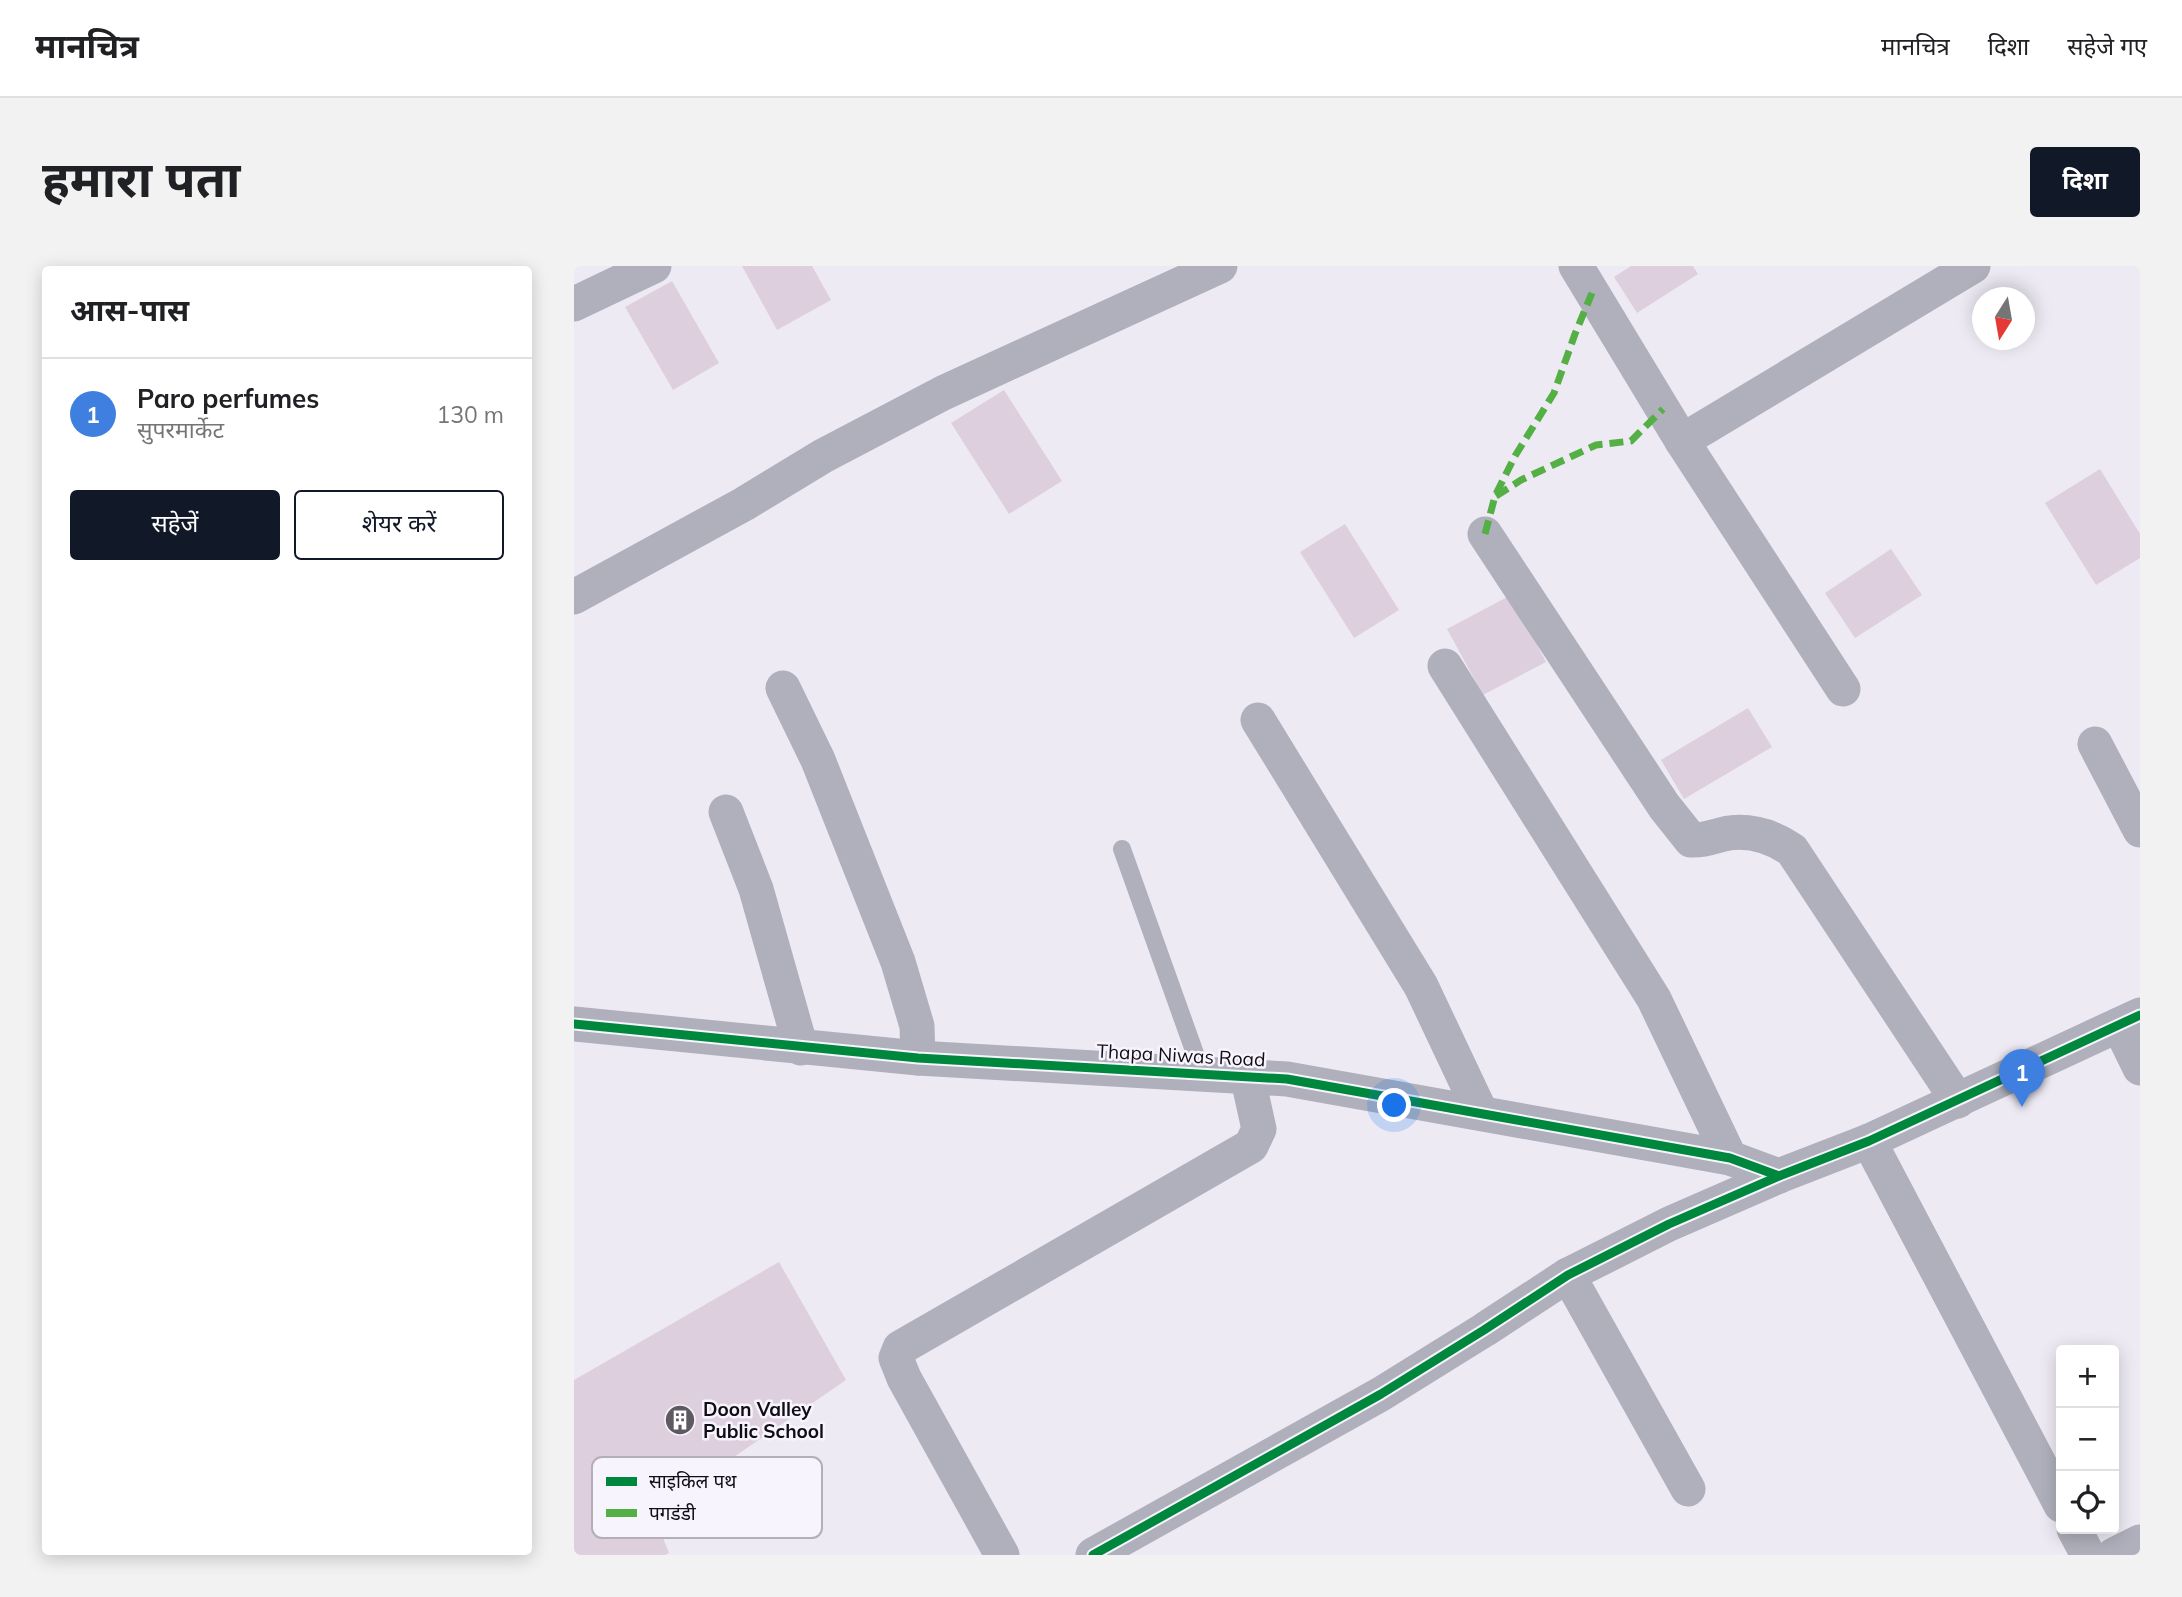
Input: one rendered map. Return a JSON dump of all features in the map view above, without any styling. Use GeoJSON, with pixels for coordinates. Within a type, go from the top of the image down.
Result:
{"type":"FeatureCollection","features":[{"type":"Feature","properties":{"kind":"street"},"geometry":{"type":"LineString","coordinates":[[574,304],[654,266]]}},
{"type":"Feature","properties":{"kind":"street"},"geometry":{"type":"LineString","coordinates":[[574,597],[744,504],[824,456],[943,393],[1220,266]]}},
{"type":"Feature","properties":{"kind":"street"},"geometry":{"type":"LineString","coordinates":[[1576,266],[1682,441],[1843,689]]}},
{"type":"Feature","properties":{"kind":"street"},"geometry":{"type":"LineString","coordinates":[[1682,441],[1973,266]]}},
{"type":"Feature","properties":{"kind":"street"},"geometry":{"type":"LineString","coordinates":[[1485,534],[1684,833],[1691,840],[1704,841],[1727,833],[1747,832],[1776,839],[1793,850],[1958,1101]]}},
{"type":"Feature","properties":{"kind":"street"},"geometry":{"type":"LineString","coordinates":[[1445,666],[1654,999],[1730,1158]]}},
{"type":"Feature","properties":{"kind":"street"},"geometry":{"type":"LineString","coordinates":[[783,688],[818,760],[898,962],[917,1026],[918,1058]]}},
{"type":"Feature","properties":{"kind":"street"},"geometry":{"type":"LineString","coordinates":[[1258,720],[1421,986],[1481,1113]]}},
{"type":"Feature","properties":{"kind":"street"},"geometry":{"type":"LineString","coordinates":[[2095,744],[2140,830]]}},
{"type":"Feature","properties":{"kind":"street"},"geometry":{"type":"LineString","coordinates":[[726,812],[756,889],[801,1048]]}},
{"type":"Feature","properties":{"kind":"street"},"geometry":{"type":"LineString","coordinates":[[1093,1555],[1381,1394],[1568,1275],[1669,1224],[1779,1176],[1869,1141],[2130,1020],[2140,1068]]}},
{"type":"Feature","properties":{"kind":"street","name":"Thapa Niwas Road"},"geometry":{"type":"LineString","coordinates":[[574,1024],[918,1058],[1287,1079],[1730,1158],[1779,1176]]}},
{"type":"Feature","properties":{"kind":"street"},"geometry":{"type":"LineString","coordinates":[[1002,1555],[904,1378],[896,1359],[900,1348],[1251,1146],[1259,1129],[1247,1075]]}},
{"type":"Feature","properties":{"kind":"street"},"geometry":{"type":"LineString","coordinates":[[1869,1141],[2056,1496]]}},
{"type":"Feature","properties":{"kind":"street"},"geometry":{"type":"LineString","coordinates":[[1568,1275],[1688,1489]]}},
{"type":"Feature","properties":{"kind":"street"},"geometry":{"type":"LineString","coordinates":[[2077,1534],[2088,1555]]}},
{"type":"Feature","properties":{"kind":"street"},"geometry":{"type":"LineString","coordinates":[[2114,1555],[2140,1542]]}},
{"type":"Feature","properties":{"kind":"lane"},"geometry":{"type":"LineString","coordinates":[[1122,849],[1202,1073]]}},
{"type":"Feature","properties":{"kind":"building"},"geometry":{"type":"Polygon","coordinates":[[[742,266],[812,266],[831,300],[777,330],[742,266]]]}},
{"type":"Feature","properties":{"kind":"building"},"geometry":{"type":"Polygon","coordinates":[[[1631,266],[1693,266],[1698,274],[1637,313],[1614,277],[1631,266]]]}},
{"type":"Feature","properties":{"kind":"building"},"geometry":{"type":"Polygon","coordinates":[[[672,281],[719,363],[673,390],[625,307],[672,281]]]}},
{"type":"Feature","properties":{"kind":"building"},"geometry":{"type":"Polygon","coordinates":[[[1004,390],[1062,481],[1009,514],[951,423],[1004,390]]]}},
{"type":"Feature","properties":{"kind":"building"},"geometry":{"type":"Polygon","coordinates":[[[2100,469],[2140,534],[2140,558],[2096,585],[2045,503],[2100,469]]]}},
{"type":"Feature","properties":{"kind":"building"},"geometry":{"type":"Polygon","coordinates":[[[1345,524],[1399,610],[1354,638],[1300,552],[1345,524]]]}},
{"type":"Feature","properties":{"kind":"building"},"geometry":{"type":"Polygon","coordinates":[[[1891,549],[1922,595],[1855,638],[1825,593],[1891,549]]]}},
{"type":"Feature","properties":{"kind":"building"},"geometry":{"type":"Polygon","coordinates":[[[1511,595],[1546,662],[1483,695],[1447,629],[1511,595]]]}},
{"type":"Feature","properties":{"kind":"building"},"geometry":{"type":"Polygon","coordinates":[[[1748,708],[1772,747],[1684,799],[1661,760],[1748,708]]]}},
{"type":"Feature","properties":{"kind":"building","name":"Doon Valley Public School"},"geometry":{"type":"Polygon","coordinates":[[[779,1262],[846,1380],[734,1457],[592,1457],[592,1538],[663,1538],[669,1553],[574,1555],[574,1380],[779,1262]]]}},
{"type":"Feature","properties":{"kind":"marked path"},"geometry":{"type":"LineString","coordinates":[[1485,534],[1495,496],[1515,456],[1554,393],[1592,293]]}},
{"type":"Feature","properties":{"kind":"marked path"},"geometry":{"type":"LineString","coordinates":[[1496,496],[1521,480],[1596,445],[1631,441],[1663,409]]}},
{"type":"Feature","properties":{"kind":"cycle path"},"geometry":{"type":"LineString","coordinates":[[1093,1555],[1381,1394],[1568,1275],[1669,1224],[1779,1176],[1869,1141],[2140,1015]]}},
{"type":"Feature","properties":{"kind":"cycle path"},"geometry":{"type":"LineString","coordinates":[[574,1024],[918,1058],[1287,1079],[1730,1158],[1779,1176]]}},
{"type":"Feature","properties":{"kind":"place","name":"Paro perfumes"},"geometry":{"type":"Point","coordinates":[2022,1107]}},
{"type":"Feature","properties":{"kind":"place","name":"Doon Valley Public School"},"geometry":{"type":"Point","coordinates":[680,1420]}}]}
